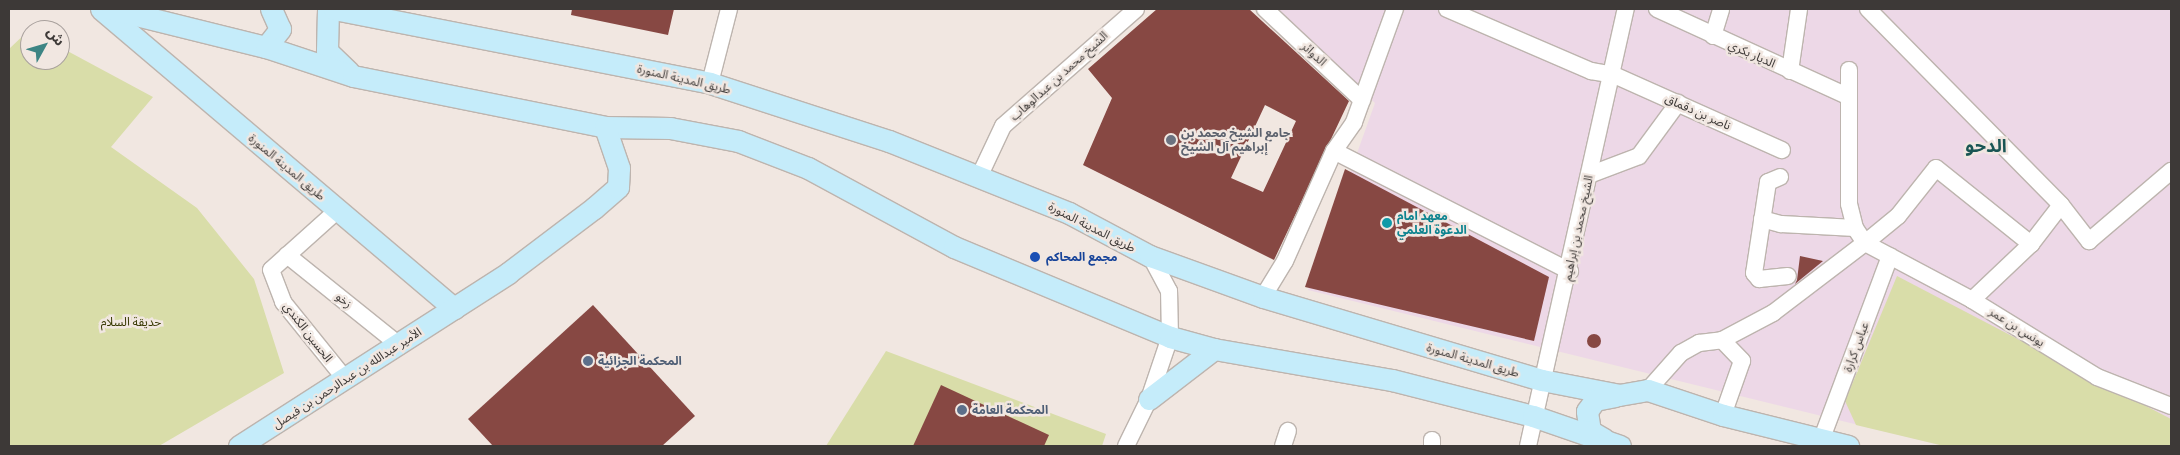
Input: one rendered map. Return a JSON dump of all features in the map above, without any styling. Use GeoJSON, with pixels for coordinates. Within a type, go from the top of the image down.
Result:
{"type":"FeatureCollection","features":[{"type":"Feature","properties":{"kind":"main road","name":"طريق المدينة المنورة"},"geometry":{"type":"LineString","coordinates":[[101,9],[454,308]]}},
{"type":"Feature","properties":{"kind":"main road"},"geometry":{"type":"LineString","coordinates":[[112,9],[266,47],[353,76],[605,127],[670,128],[746,145],[808,168],[954,247],[1170,337],[1214,349],[1392,380],[1533,416],[1616,446]]}},
{"type":"Feature","properties":{"kind":"main road"},"geometry":{"type":"LineString","coordinates":[[266,47],[280,29],[272,9]]}},
{"type":"Feature","properties":{"kind":"main road"},"geometry":{"type":"LineString","coordinates":[[328,9],[327,51],[353,76]]}},
{"type":"Feature","properties":{"kind":"main road","name":"طريق المدينة المنورة"},"geometry":{"type":"LineString","coordinates":[[334,9],[384,14],[710,83],[889,141],[1069,213],[1150,256],[1263,298],[1542,380],[1618,395],[1648,390],[1723,415],[1822,438],[1848,446]]}},
{"type":"Feature","properties":{"kind":"main road"},"geometry":{"type":"LineString","coordinates":[[454,308],[508,273],[618,187],[619,168],[605,127]]}},
{"type":"Feature","properties":{"kind":"main road","name":"الأمير عبدالله بن عبدالرحمن بن فيصل"},"geometry":{"type":"LineString","coordinates":[[239,446],[400,346],[454,308]]}},
{"type":"Feature","properties":{"kind":"main road"},"geometry":{"type":"LineString","coordinates":[[1148,399],[1214,349]]}},
{"type":"Feature","properties":{"kind":"main road"},"geometry":{"type":"LineString","coordinates":[[1616,446],[1590,431],[1585,418],[1595,400],[1618,395]]}},
{"type":"Feature","properties":{"kind":"street"},"geometry":{"type":"LineString","coordinates":[[710,83],[729,9]]}},
{"type":"Feature","properties":{"kind":"street","name":"الشيخ محمد بن عبدالوهاب"},"geometry":{"type":"LineString","coordinates":[[979,177],[1003,126],[1136,9]]}},
{"type":"Feature","properties":{"kind":"street","name":"الدوائر"},"geometry":{"type":"LineString","coordinates":[[1266,9],[1362,100]]}},
{"type":"Feature","properties":{"kind":"street"},"geometry":{"type":"LineString","coordinates":[[1263,298],[1285,262],[1334,151],[1354,122],[1395,9]]}},
{"type":"Feature","properties":{"kind":"street","name":"ناصر بن دقماق"},"geometry":{"type":"LineString","coordinates":[[1447,9],[1591,72],[1614,74],[1782,150]]}},
{"type":"Feature","properties":{"kind":"street","name":"الشيخ محمد بن إبراهيم"},"geometry":{"type":"LineString","coordinates":[[1528,446],[1533,416],[1570,271],[1589,176],[1614,74],[1626,9]]}},
{"type":"Feature","properties":{"kind":"street","name":"الديار بكري"},"geometry":{"type":"LineString","coordinates":[[1657,9],[1712,36],[1849,97]]}},
{"type":"Feature","properties":{"kind":"street"},"geometry":{"type":"LineString","coordinates":[[1712,36],[1721,9]]}},
{"type":"Feature","properties":{"kind":"street"},"geometry":{"type":"LineString","coordinates":[[1790,71],[1799,9]]}},
{"type":"Feature","properties":{"kind":"street"},"geometry":{"type":"LineString","coordinates":[[1868,9],[2061,205],[2089,241],[2171,171]]}},
{"type":"Feature","properties":{"kind":"street"},"geometry":{"type":"LineString","coordinates":[[1849,70],[1849,204],[1855,228],[1865,243]]}},
{"type":"Feature","properties":{"kind":"street"},"geometry":{"type":"LineString","coordinates":[[1589,176],[1638,156],[1678,103]]}},
{"type":"Feature","properties":{"kind":"street"},"geometry":{"type":"LineString","coordinates":[[1334,151],[1570,271]]}},
{"type":"Feature","properties":{"kind":"street"},"geometry":{"type":"LineString","coordinates":[[1648,390],[1680,353],[1699,343],[1722,340],[1773,313],[1865,243],[1898,216],[1936,168],[2031,244]]}},
{"type":"Feature","properties":{"kind":"street"},"geometry":{"type":"LineString","coordinates":[[1780,177],[1768,182],[1755,277],[1788,276]]}},
{"type":"Feature","properties":{"kind":"street"},"geometry":{"type":"LineString","coordinates":[[1972,300],[2031,244],[2061,205]]}},
{"type":"Feature","properties":{"kind":"street","name":"الحسين الكندي"},"geometry":{"type":"LineString","coordinates":[[330,217],[271,270],[283,302],[346,380]]}},
{"type":"Feature","properties":{"kind":"street"},"geometry":{"type":"LineString","coordinates":[[1762,219],[1781,224],[1855,228]]}},
{"type":"Feature","properties":{"kind":"street","name":"يونس بن عمر"},"geometry":{"type":"LineString","coordinates":[[1865,243],[1972,300],[2097,377],[2171,406]]}},
{"type":"Feature","properties":{"kind":"street","name":"زخو"},"geometry":{"type":"LineString","coordinates":[[287,255],[400,346]]}},
{"type":"Feature","properties":{"kind":"street"},"geometry":{"type":"LineString","coordinates":[[1126,446],[1148,399],[1170,337],[1169,291],[1150,256]]}},
{"type":"Feature","properties":{"kind":"street","name":"عباس كرارة"},"geometry":{"type":"LineString","coordinates":[[1822,438],[1890,256]]}},
{"type":"Feature","properties":{"kind":"street"},"geometry":{"type":"LineString","coordinates":[[1722,340],[1742,362],[1723,415]]}},
{"type":"Feature","properties":{"kind":"shaded area"},"geometry":{"type":"Polygon","coordinates":[[[1275,9],[2171,9],[2171,446],[1944,446],[1308,290],[1375,103],[1275,9]]]}},
{"type":"Feature","properties":{"kind":"green space","name":"حديقة السلام"},"geometry":{"type":"Polygon","coordinates":[[[20,39],[20,70],[70,70],[70,52],[153,97],[111,147],[197,208],[254,279],[284,373],[159,446],[9,446],[9,49],[20,39]]]}},
{"type":"Feature","properties":{"kind":"green space"},"geometry":{"type":"Polygon","coordinates":[[[1897,276],[2171,419],[2171,446],[1944,446],[1856,425],[1845,401],[1897,276]]]}},
{"type":"Feature","properties":{"kind":"green space"},"geometry":{"type":"Polygon","coordinates":[[[886,351],[1106,434],[1102,446],[826,446],[886,351]]]}},
{"type":"Feature","properties":{"kind":"building"},"geometry":{"type":"Polygon","coordinates":[[[572,9],[674,9],[668,35],[571,15],[572,9]]]}},
{"type":"Feature","properties":{"kind":"building","name":"جامع الشيخ محمد بن إبراهيم آل الشيخ"},"geometry":{"type":"Polygon","coordinates":[[[1157,9],[1249,9],[1349,101],[1274,260],[1083,165],[1112,98],[1088,69],[1157,9]],[[1265,105],[1231,178],[1263,192],[1296,121],[1265,105]]]}},
{"type":"Feature","properties":{"kind":"building","name":"معهد امام الدعوة العلمي"},"geometry":{"type":"Polygon","coordinates":[[[1345,169],[1549,277],[1534,341],[1305,287],[1345,169]]]}},
{"type":"Feature","properties":{"kind":"building"},"geometry":{"type":"Polygon","coordinates":[[[1800,256],[1823,261],[1795,284],[1797,280],[1800,256]]]}},
{"type":"Feature","properties":{"kind":"building","name":"المحكمة الجزائية"},"geometry":{"type":"Polygon","coordinates":[[[593,305],[695,416],[662,446],[493,446],[468,419],[593,305]]]}},
{"type":"Feature","properties":{"kind":"building"},"geometry":{"type":"Polygon","coordinates":[[[1594,334],[1599,336],[1601,341],[1599,346],[1594,348],[1589,346],[1587,341],[1589,336],[1594,334]]]}},
{"type":"Feature","properties":{"kind":"building","name":"المحكمة العامة"},"geometry":{"type":"Polygon","coordinates":[[[941,385],[1049,435],[1044,446],[913,446],[941,385]]]}},
{"type":"Feature","properties":{"kind":"place","name":"جامع الشيخ محمد بن إبراهيم آل الشيخ"},"geometry":{"type":"Point","coordinates":[1171,140]}},
{"type":"Feature","properties":{"kind":"place","name":"معهد امام الدعوة العلمي"},"geometry":{"type":"Point","coordinates":[1387,223]}},
{"type":"Feature","properties":{"kind":"place","name":"مجمع المحاكم"},"geometry":{"type":"Point","coordinates":[1035,257]}},
{"type":"Feature","properties":{"kind":"place","name":"المحكمة الجزائية"},"geometry":{"type":"Point","coordinates":[588,361]}},
{"type":"Feature","properties":{"kind":"place","name":"المحكمة العامة"},"geometry":{"type":"Point","coordinates":[962,410]}},
{"type":"Feature","properties":{"kind":"district","name":"الدحو"},"geometry":{"type":"Point","coordinates":[1986,145]}}]}
